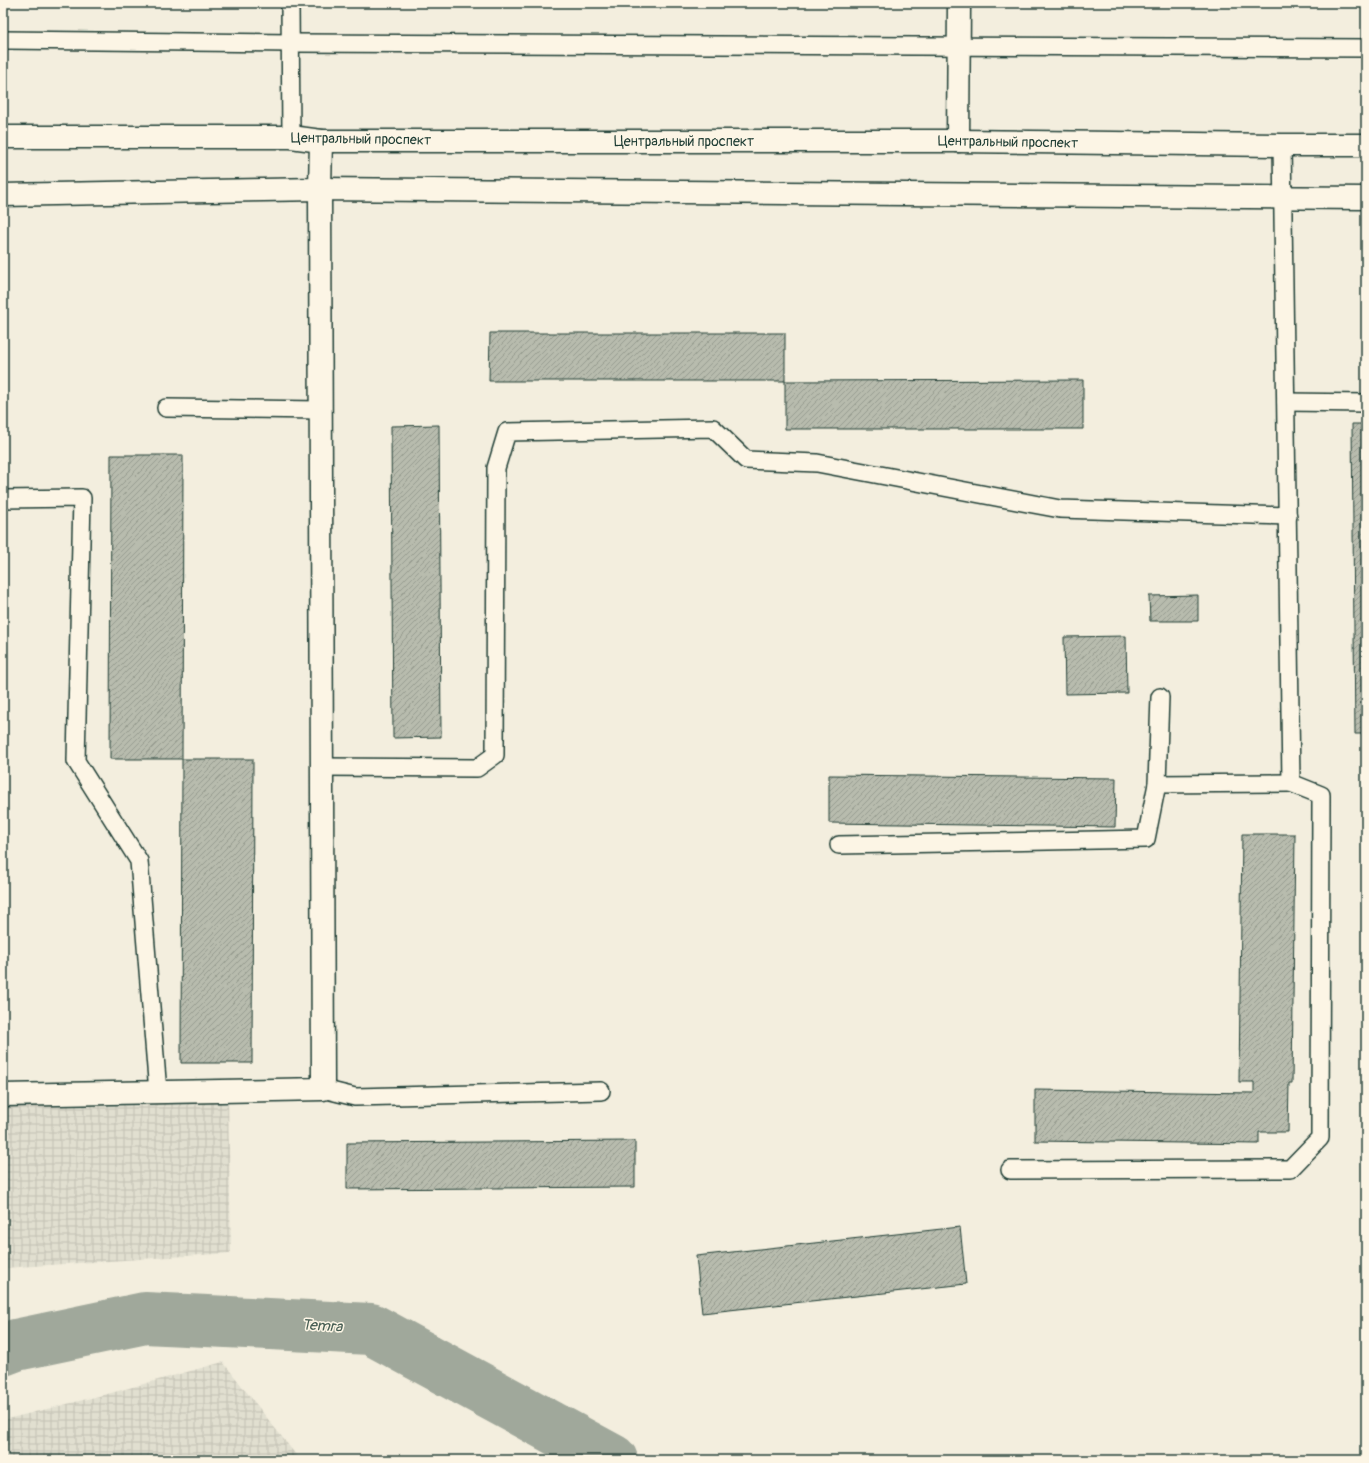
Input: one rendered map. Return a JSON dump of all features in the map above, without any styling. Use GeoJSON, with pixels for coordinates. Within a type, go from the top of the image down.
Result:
{"type":"FeatureCollection","features":[{"type":"Feature","properties":{"kind":"street"},"geometry":{"type":"LineString","coordinates":[[958,141],[959,3]]}},
{"type":"Feature","properties":{"kind":"street","name":"Центральный проспект"},"geometry":{"type":"LineString","coordinates":[[3,138],[291,137],[321,141],[958,141],[1366,145]]}},
{"type":"Feature","properties":{"kind":"street"},"geometry":{"type":"LineString","coordinates":[[3,1095],[323,1089],[320,410],[321,141]]}},
{"type":"Feature","properties":{"kind":"street"},"geometry":{"type":"LineString","coordinates":[[3,195],[320,189],[1366,198]]}},
{"type":"Feature","properties":{"kind":"lane"},"geometry":{"type":"LineString","coordinates":[[290,3],[291,137]]}},
{"type":"Feature","properties":{"kind":"lane"},"geometry":{"type":"LineString","coordinates":[[3,40],[959,47],[1366,48]]}},
{"type":"Feature","properties":{"kind":"lane"},"geometry":{"type":"LineString","coordinates":[[1282,145],[1291,783]]}},
{"type":"Feature","properties":{"kind":"lane"},"geometry":{"type":"LineString","coordinates":[[1286,402],[1366,403]]}},
{"type":"Feature","properties":{"kind":"lane"},"geometry":{"type":"LineString","coordinates":[[166,408],[320,410]]}},
{"type":"Feature","properties":{"kind":"lane"},"geometry":{"type":"LineString","coordinates":[[322,767],[477,768],[495,756],[496,468],[507,432],[713,428],[746,460],[817,463],[1060,509],[1288,516]]}},
{"type":"Feature","properties":{"kind":"lane"},"geometry":{"type":"LineString","coordinates":[[3,499],[82,498],[76,761],[139,861],[158,1092]]}},
{"type":"Feature","properties":{"kind":"lane"},"geometry":{"type":"LineString","coordinates":[[839,845],[1146,839],[1157,784],[1160,698]]}},
{"type":"Feature","properties":{"kind":"lane"},"geometry":{"type":"LineString","coordinates":[[1010,1170],[1290,1169],[1320,1138],[1321,795],[1291,783],[1157,784]]}},
{"type":"Feature","properties":{"kind":"lane"},"geometry":{"type":"LineString","coordinates":[[323,1089],[355,1097],[601,1090]]}},
{"type":"Feature","properties":{"kind":"shaded area"},"geometry":{"type":"Polygon","coordinates":[[[228,1098],[231,1253],[3,1268],[3,1105],[228,1098]]]}},
{"type":"Feature","properties":{"kind":"shaded area"},"geometry":{"type":"Polygon","coordinates":[[[223,1362],[300,1460],[3,1460],[3,1420],[111,1393],[223,1362]]]}},
{"type":"Feature","properties":{"kind":"building"},"geometry":{"type":"Polygon","coordinates":[[[490,333],[785,333],[785,381],[489,381],[490,333]]]}},
{"type":"Feature","properties":{"kind":"building"},"geometry":{"type":"Polygon","coordinates":[[[1083,380],[1083,429],[785,429],[785,381],[1083,380]]]}},
{"type":"Feature","properties":{"kind":"building"},"geometry":{"type":"Polygon","coordinates":[[[1352,424],[1366,424],[1366,734],[1355,734],[1352,424]]]}},
{"type":"Feature","properties":{"kind":"building"},"geometry":{"type":"Polygon","coordinates":[[[439,425],[441,737],[393,738],[391,426],[439,425]]]}},
{"type":"Feature","properties":{"kind":"building"},"geometry":{"type":"Polygon","coordinates":[[[111,455],[183,455],[182,759],[110,759],[111,455]]]}},
{"type":"Feature","properties":{"kind":"building"},"geometry":{"type":"Polygon","coordinates":[[[1198,595],[1198,621],[1150,621],[1149,596],[1198,595]]]}},
{"type":"Feature","properties":{"kind":"building"},"geometry":{"type":"Polygon","coordinates":[[[1126,636],[1127,693],[1065,694],[1064,637],[1126,636]]]}},
{"type":"Feature","properties":{"kind":"building"},"geometry":{"type":"Polygon","coordinates":[[[182,759],[253,759],[252,1063],[181,1063],[182,759]]]}},
{"type":"Feature","properties":{"kind":"building"},"geometry":{"type":"Polygon","coordinates":[[[829,775],[1116,778],[1115,827],[829,823],[829,775]]]}},
{"type":"Feature","properties":{"kind":"building"},"geometry":{"type":"Polygon","coordinates":[[[1242,834],[1295,834],[1292,1083],[1289,1083],[1288,1132],[1259,1132],[1259,1144],[1035,1141],[1035,1090],[1254,1093],[1254,1082],[1239,1082],[1242,834]]]}},
{"type":"Feature","properties":{"kind":"building"},"geometry":{"type":"Polygon","coordinates":[[[635,1141],[635,1187],[347,1189],[347,1143],[635,1141]]]}},
{"type":"Feature","properties":{"kind":"building"},"geometry":{"type":"Polygon","coordinates":[[[960,1227],[966,1284],[702,1313],[696,1256],[960,1227]]]}},
{"type":"Feature","properties":{"kind":"waterway","name":"Temra"},"geometry":{"type":"LineString","coordinates":[[3,1350],[16,1345],[145,1318],[371,1329],[612,1460]]}}]}
